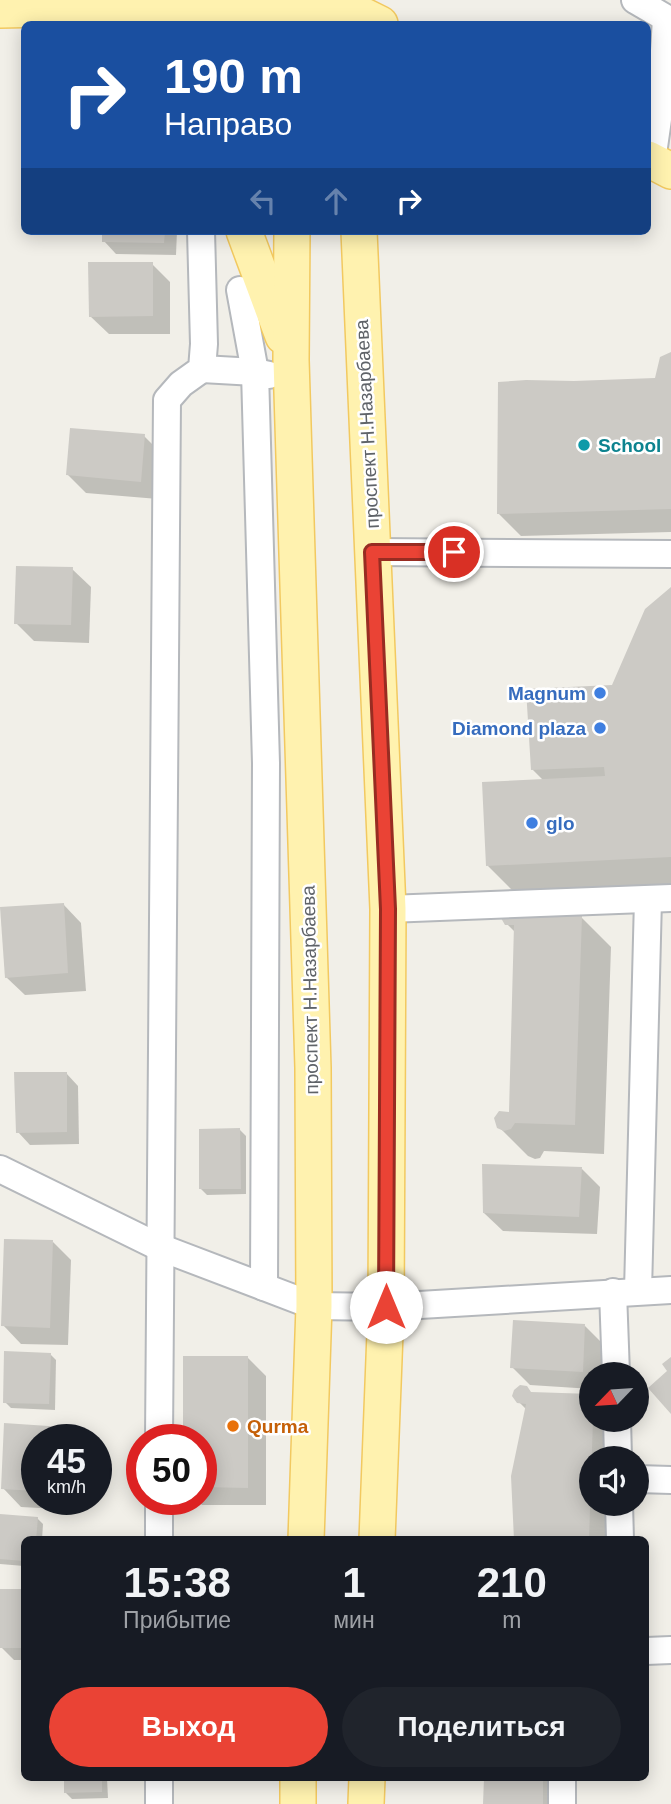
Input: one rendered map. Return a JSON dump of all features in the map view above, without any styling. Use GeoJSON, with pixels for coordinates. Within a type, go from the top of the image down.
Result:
{"type":"FeatureCollection","features":[{"type":"Feature","properties":{"kind":"main road"},"geometry":{"type":"LineString","coordinates":[[0,10],[57,17],[293,10],[364,15]]}},
{"type":"Feature","properties":{"kind":"main road"},"geometry":{"type":"LineString","coordinates":[[245,235],[293,370]]}},
{"type":"Feature","properties":{"kind":"main road","name":"проспект Н.Назарбаева"},"geometry":{"type":"LineString","coordinates":[[292,235],[293,370],[313,1068],[314,1306],[306,1536]]}},
{"type":"Feature","properties":{"kind":"main road","name":"проспект Н.Назарбаева"},"geometry":{"type":"LineString","coordinates":[[363,237],[372,552],[388,909],[386,1307],[377,1536]]}},
{"type":"Feature","properties":{"kind":"main road"},"geometry":{"type":"LineString","coordinates":[[298,1804],[299,1781]]}},
{"type":"Feature","properties":{"kind":"main road"},"geometry":{"type":"LineString","coordinates":[[366,1804],[367,1781]]}},
{"type":"Feature","properties":{"kind":"street"},"geometry":{"type":"LineString","coordinates":[[635,0],[668,20],[657,164]]}},
{"type":"Feature","properties":{"kind":"street"},"geometry":{"type":"LineString","coordinates":[[201,235],[204,344],[202,369]]}},
{"type":"Feature","properties":{"kind":"street"},"geometry":{"type":"LineString","coordinates":[[240,290],[255,372],[266,764],[264,1287]]}},
{"type":"Feature","properties":{"kind":"street"},"geometry":{"type":"LineString","coordinates":[[159,1424],[167,400],[181,384],[202,369],[255,372],[293,370]]}},
{"type":"Feature","properties":{"kind":"street"},"geometry":{"type":"LineString","coordinates":[[372,552],[671,554]]}},
{"type":"Feature","properties":{"kind":"street"},"geometry":{"type":"LineString","coordinates":[[388,909],[659,899],[626,1292],[617,1362]]}},
{"type":"Feature","properties":{"kind":"street"},"geometry":{"type":"LineString","coordinates":[[0,1169],[159,1247],[314,1306],[386,1307],[671,1290]]}},
{"type":"Feature","properties":{"kind":"street"},"geometry":{"type":"LineString","coordinates":[[649,1479],[671,1480]]}},
{"type":"Feature","properties":{"kind":"street"},"geometry":{"type":"LineString","coordinates":[[159,1515],[159,1536]]}},
{"type":"Feature","properties":{"kind":"street"},"geometry":{"type":"LineString","coordinates":[[619,1516],[620,1536]]}},
{"type":"Feature","properties":{"kind":"street"},"geometry":{"type":"LineString","coordinates":[[649,1650],[671,1650]]}},
{"type":"Feature","properties":{"kind":"street"},"geometry":{"type":"LineString","coordinates":[[159,1781],[159,1804]]}},
{"type":"Feature","properties":{"kind":"street"},"geometry":{"type":"LineString","coordinates":[[562,1781],[562,1804]]}},
{"type":"Feature","properties":{"kind":"building"},"geometry":{"type":"Polygon","coordinates":[[[102,235],[165,235],[164,243],[102,242],[102,235]]]}},
{"type":"Feature","properties":{"kind":"building"},"geometry":{"type":"Polygon","coordinates":[[[88,262],[153,262],[153,316],[89,317],[88,262]]]}},
{"type":"Feature","properties":{"kind":"building","name":"School"},"geometry":{"type":"Polygon","coordinates":[[[671,352],[671,509],[497,514],[498,382],[655,378],[660,357],[671,352]]]}},
{"type":"Feature","properties":{"kind":"building"},"geometry":{"type":"Polygon","coordinates":[[[70,428],[145,434],[141,482],[66,475],[70,428]]]}},
{"type":"Feature","properties":{"kind":"building"},"geometry":{"type":"Polygon","coordinates":[[[16,566],[73,567],[71,625],[14,624],[16,566]]]}},
{"type":"Feature","properties":{"kind":"building","name":"Diamond plaza"},"geometry":{"type":"Polygon","coordinates":[[[671,587],[671,857],[486,866],[482,782],[605,776],[604,767],[531,770],[526,689],[612,685],[645,609],[671,587]]]}},
{"type":"Feature","properties":{"kind":"building"},"geometry":{"type":"Polygon","coordinates":[[[64,903],[68,973],[5,978],[0,907],[64,903]]]}},
{"type":"Feature","properties":{"kind":"building"},"geometry":{"type":"Polygon","coordinates":[[[502,912],[582,916],[575,1125],[515,1123],[511,1129],[504,1131],[497,1128],[494,1118],[499,1111],[509,1112],[514,925],[505,925],[501,918],[502,912]]]}},
{"type":"Feature","properties":{"kind":"building"},"geometry":{"type":"Polygon","coordinates":[[[14,1072],[67,1072],[67,1132],[16,1133],[14,1072]]]}},
{"type":"Feature","properties":{"kind":"building"},"geometry":{"type":"Polygon","coordinates":[[[240,1128],[241,1189],[199,1189],[199,1129],[240,1128]]]}},
{"type":"Feature","properties":{"kind":"building"},"geometry":{"type":"Polygon","coordinates":[[[482,1164],[582,1167],[579,1217],[483,1213],[482,1164]]]}},
{"type":"Feature","properties":{"kind":"building"},"geometry":{"type":"Polygon","coordinates":[[[4,1239],[53,1240],[50,1328],[1,1326],[4,1239]]]}},
{"type":"Feature","properties":{"kind":"building"},"geometry":{"type":"Polygon","coordinates":[[[513,1320],[585,1324],[583,1362],[579,1362],[579,1372],[510,1368],[513,1320]]]}},
{"type":"Feature","properties":{"kind":"building"},"geometry":{"type":"Polygon","coordinates":[[[4,1351],[51,1353],[49,1404],[3,1403],[4,1351]]]}},
{"type":"Feature","properties":{"kind":"building"},"geometry":{"type":"Polygon","coordinates":[[[183,1356],[248,1356],[248,1488],[217,1487],[217,1424],[183,1424],[183,1356]]]}},
{"type":"Feature","properties":{"kind":"building"},"geometry":{"type":"Polygon","coordinates":[[[671,1357],[671,1414],[649,1389],[667,1371],[662,1364],[671,1357]]]}},
{"type":"Feature","properties":{"kind":"building"},"geometry":{"type":"Polygon","coordinates":[[[520,1385],[527,1386],[531,1392],[579,1394],[579,1432],[593,1432],[592,1446],[579,1446],[579,1516],[590,1516],[589,1536],[514,1536],[511,1476],[526,1404],[517,1403],[512,1396],[520,1385]]]}},
{"type":"Feature","properties":{"kind":"building"},"geometry":{"type":"Polygon","coordinates":[[[4,1423],[21,1424],[21,1490],[1,1489],[4,1423]]]}},
{"type":"Feature","properties":{"kind":"building"},"geometry":{"type":"Polygon","coordinates":[[[0,1514],[38,1517],[36,1536],[21,1536],[21,1561],[0,1559],[0,1514]]]}},
{"type":"Feature","properties":{"kind":"building"},"geometry":{"type":"Polygon","coordinates":[[[0,1589],[21,1589],[21,1648],[0,1648],[0,1589]]]}},
{"type":"Feature","properties":{"kind":"building"},"geometry":{"type":"Polygon","coordinates":[[[64,1781],[102,1781],[102,1792],[64,1793],[64,1781]]]}},
{"type":"Feature","properties":{"kind":"building"},"geometry":{"type":"Polygon","coordinates":[[[484,1781],[543,1781],[543,1804],[483,1804],[484,1781]]]}},
{"type":"Feature","properties":{"kind":"place","name":"School"},"geometry":{"type":"Point","coordinates":[584,445]}},
{"type":"Feature","properties":{"kind":"place","name":"Magnum"},"geometry":{"type":"Point","coordinates":[600,693]}},
{"type":"Feature","properties":{"kind":"place","name":"Diamond plaza"},"geometry":{"type":"Point","coordinates":[600,728]}},
{"type":"Feature","properties":{"kind":"place","name":"glo"},"geometry":{"type":"Point","coordinates":[532,823]}},
{"type":"Feature","properties":{"kind":"place","name":"Qurma"},"geometry":{"type":"Point","coordinates":[233,1426]}},
{"type":"Feature","properties":{"kind":"route"},"geometry":{"type":"LineString","coordinates":[[386,1307],[388,909],[372,552],[454,552]]}}]}
